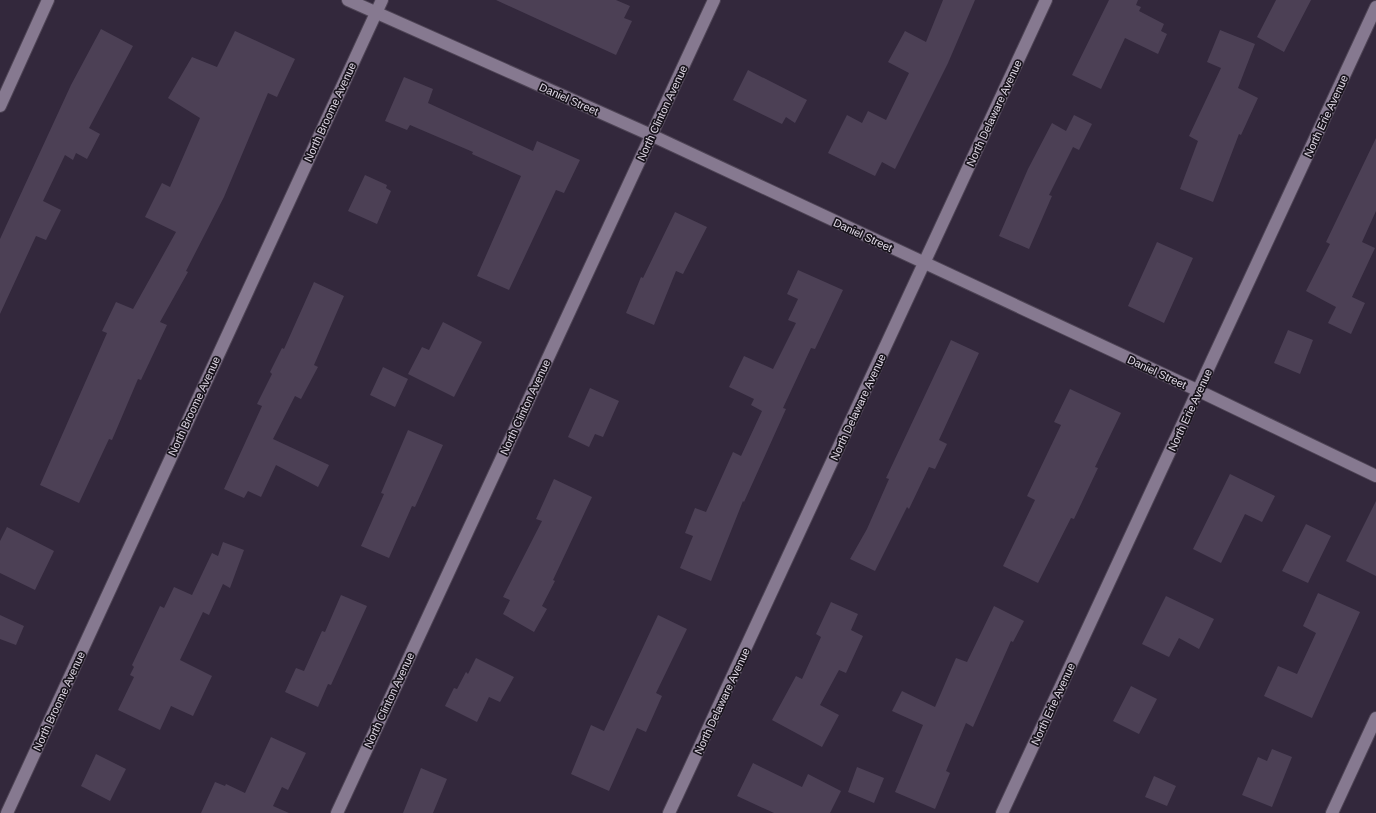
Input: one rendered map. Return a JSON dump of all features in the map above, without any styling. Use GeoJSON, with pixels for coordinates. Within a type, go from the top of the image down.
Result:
{"type":"FeatureCollection","features":[{"type":"Feature","properties":{"kind":"street"},"geometry":{"type":"LineString","coordinates":[[0,106],[48,0]]}},
{"type":"Feature","properties":{"kind":"street","name":"Daniel Street"},"geometry":{"type":"LineString","coordinates":[[348,0],[651,135],[924,264],[1199,391],[1376,476]]}},
{"type":"Feature","properties":{"kind":"street","name":"North Broome Avenue"},"geometry":{"type":"LineString","coordinates":[[7,813],[382,0]]}},
{"type":"Feature","properties":{"kind":"street","name":"North Clinton Avenue"},"geometry":{"type":"LineString","coordinates":[[337,813],[714,0]]}},
{"type":"Feature","properties":{"kind":"street","name":"North Delaware Avenue"},"geometry":{"type":"LineString","coordinates":[[669,813],[1046,0]]}},
{"type":"Feature","properties":{"kind":"street","name":"North Erie Avenue"},"geometry":{"type":"LineString","coordinates":[[1002,813],[1376,7]]}},
{"type":"Feature","properties":{"kind":"street"},"geometry":{"type":"LineString","coordinates":[[1332,813],[1376,718]]}},
{"type":"Feature","properties":{"kind":"building"},"geometry":{"type":"Polygon","coordinates":[[[496,0],[616,0],[630,6],[624,18],[632,21],[616,55],[496,0]]]}},
{"type":"Feature","properties":{"kind":"building"},"geometry":{"type":"Polygon","coordinates":[[[943,0],[975,0],[948,63],[895,169],[882,162],[875,176],[828,153],[847,115],[862,123],[868,111],[886,120],[909,73],[888,62],[905,31],[926,42],[943,0]]]}},
{"type":"Feature","properties":{"kind":"building"},"geometry":{"type":"Polygon","coordinates":[[[1109,0],[1138,0],[1136,5],[1141,7],[1139,11],[1164,24],[1161,31],[1167,34],[1158,54],[1125,38],[1101,89],[1072,75],[1109,0]]]}},
{"type":"Feature","properties":{"kind":"building"},"geometry":{"type":"Polygon","coordinates":[[[1276,0],[1311,0],[1284,52],[1257,37],[1276,0]]]}},
{"type":"Feature","properties":{"kind":"building"},"geometry":{"type":"Polygon","coordinates":[[[101,29],[133,46],[89,128],[100,134],[87,159],[76,153],[73,160],[65,155],[43,201],[61,210],[46,240],[36,236],[0,314],[0,239],[71,85],[101,29]]]}},
{"type":"Feature","properties":{"kind":"building"},"geometry":{"type":"Polygon","coordinates":[[[1220,30],[1255,44],[1238,88],[1258,98],[1241,135],[1239,134],[1213,202],[1180,189],[1198,141],[1189,136],[1221,68],[1207,62],[1220,30]]]}},
{"type":"Feature","properties":{"kind":"building"},"geometry":{"type":"Polygon","coordinates":[[[235,31],[295,59],[277,97],[268,93],[224,197],[186,271],[188,272],[160,322],[167,325],[141,380],[138,379],[112,440],[109,439],[79,503],[40,485],[107,333],[102,331],[116,302],[133,309],[176,232],[145,217],[162,183],[170,187],[200,118],[168,98],[192,57],[217,67],[235,31]]]}},
{"type":"Feature","properties":{"kind":"building"},"geometry":{"type":"Polygon","coordinates":[[[748,70],[807,100],[795,123],[786,117],[782,124],[733,100],[748,70]]]}},
{"type":"Feature","properties":{"kind":"building"},"geometry":{"type":"Polygon","coordinates":[[[404,77],[433,89],[428,103],[533,151],[537,141],[580,160],[564,193],[556,190],[509,290],[477,276],[521,176],[472,154],[473,152],[410,125],[407,130],[385,121],[404,77]]]}},
{"type":"Feature","properties":{"kind":"building"},"geometry":{"type":"Polygon","coordinates":[[[1074,115],[1092,124],[1079,150],[1073,147],[1049,195],[1052,196],[1029,249],[999,236],[1028,169],[1052,123],[1066,131],[1074,115]]]}},
{"type":"Feature","properties":{"kind":"building"},"geometry":{"type":"Polygon","coordinates":[[[1376,138],[1376,211],[1362,242],[1375,248],[1352,297],[1365,303],[1351,334],[1328,323],[1336,307],[1306,291],[1330,244],[1326,242],[1376,138]]]}},
{"type":"Feature","properties":{"kind":"building"},"geometry":{"type":"Polygon","coordinates":[[[365,175],[387,185],[386,188],[391,191],[377,224],[348,211],[365,175]]]}},
{"type":"Feature","properties":{"kind":"building"},"geometry":{"type":"Polygon","coordinates":[[[675,212],[707,227],[683,274],[676,271],[654,325],[626,313],[641,277],[643,278],[675,212]]]}},
{"type":"Feature","properties":{"kind":"building"},"geometry":{"type":"Polygon","coordinates":[[[1157,242],[1193,258],[1164,323],[1128,306],[1157,242]]]}},
{"type":"Feature","properties":{"kind":"building"},"geometry":{"type":"Polygon","coordinates":[[[798,270],[843,290],[815,349],[811,348],[783,408],[786,409],[744,502],[743,501],[711,581],[680,568],[693,536],[685,533],[695,508],[706,512],[733,452],[741,456],[762,411],[751,405],[754,399],[729,387],[744,356],[773,369],[796,323],[788,320],[798,299],[787,294],[798,270]]]}},
{"type":"Feature","properties":{"kind":"building"},"geometry":{"type":"Polygon","coordinates":[[[314,282],[344,296],[314,365],[318,367],[301,399],[295,396],[273,439],[329,465],[318,487],[276,465],[261,497],[248,491],[244,498],[224,489],[262,406],[257,404],[272,374],[270,372],[282,348],[284,349],[314,282]]]}},
{"type":"Feature","properties":{"kind":"building"},"geometry":{"type":"Polygon","coordinates":[[[443,322],[482,342],[454,397],[408,374],[422,347],[429,350],[443,322]]]}},
{"type":"Feature","properties":{"kind":"building"},"geometry":{"type":"Polygon","coordinates":[[[1288,330],[1313,340],[1300,374],[1274,363],[1288,330]]]}},
{"type":"Feature","properties":{"kind":"building"},"geometry":{"type":"Polygon","coordinates":[[[951,340],[979,353],[939,440],[947,444],[935,469],[929,467],[909,509],[907,507],[875,571],[850,559],[867,529],[889,479],[886,478],[951,340]]]}},
{"type":"Feature","properties":{"kind":"building"},"geometry":{"type":"Polygon","coordinates":[[[383,367],[408,379],[395,407],[370,395],[383,367]]]}},
{"type":"Feature","properties":{"kind":"building"},"geometry":{"type":"Polygon","coordinates":[[[590,388],[619,401],[603,437],[595,434],[589,447],[568,437],[590,388]]]}},
{"type":"Feature","properties":{"kind":"building"},"geometry":{"type":"Polygon","coordinates":[[[1070,389],[1121,413],[1095,467],[1098,468],[1074,519],[1071,518],[1038,583],[1003,566],[1035,500],[1027,496],[1061,425],[1054,422],[1070,389]]]}},
{"type":"Feature","properties":{"kind":"building"},"geometry":{"type":"Polygon","coordinates":[[[408,430],[443,445],[415,507],[412,506],[389,558],[361,546],[384,494],[381,493],[408,430]]]}},
{"type":"Feature","properties":{"kind":"building"},"geometry":{"type":"Polygon","coordinates":[[[1230,474],[1275,496],[1262,522],[1245,514],[1221,563],[1193,549],[1230,474]]]}},
{"type":"Feature","properties":{"kind":"building"},"geometry":{"type":"Polygon","coordinates":[[[554,479],[592,497],[553,580],[555,581],[542,606],[547,609],[534,632],[503,614],[510,600],[503,597],[542,521],[536,519],[554,479]]]}},
{"type":"Feature","properties":{"kind":"building"},"geometry":{"type":"Polygon","coordinates":[[[1376,501],[1376,576],[1346,561],[1376,501]]]}},
{"type":"Feature","properties":{"kind":"building"},"geometry":{"type":"Polygon","coordinates":[[[1306,524],[1331,536],[1308,583],[1282,571],[1306,524]]]}},
{"type":"Feature","properties":{"kind":"building"},"geometry":{"type":"Polygon","coordinates":[[[7,527],[54,551],[35,590],[0,573],[0,541],[7,527]]]}},
{"type":"Feature","properties":{"kind":"building"},"geometry":{"type":"Polygon","coordinates":[[[223,542],[244,550],[230,588],[223,584],[209,615],[203,612],[180,660],[212,676],[193,716],[171,706],[160,730],[118,710],[134,677],[130,675],[134,667],[132,665],[160,606],[164,608],[174,587],[192,595],[212,553],[218,556],[223,542]]]}},
{"type":"Feature","properties":{"kind":"building"},"geometry":{"type":"Polygon","coordinates":[[[1318,593],[1360,612],[1312,718],[1264,696],[1278,666],[1297,674],[1316,633],[1303,626],[1318,593]]]}},
{"type":"Feature","properties":{"kind":"building"},"geometry":{"type":"Polygon","coordinates":[[[341,595],[367,606],[331,685],[328,684],[318,707],[285,692],[296,668],[304,671],[322,631],[325,632],[341,595]]]}},
{"type":"Feature","properties":{"kind":"building"},"geometry":{"type":"Polygon","coordinates":[[[1166,596],[1214,619],[1199,649],[1179,638],[1169,657],[1142,644],[1166,596]]]}},
{"type":"Feature","properties":{"kind":"building"},"geometry":{"type":"Polygon","coordinates":[[[831,602],[858,614],[851,630],[863,636],[846,673],[839,670],[820,705],[839,715],[822,747],[772,720],[796,676],[802,679],[821,637],[816,634],[831,602]]]}},
{"type":"Feature","properties":{"kind":"building"},"geometry":{"type":"Polygon","coordinates":[[[994,606],[1024,621],[1013,642],[1011,641],[973,727],[966,723],[946,771],[950,773],[935,809],[895,792],[923,725],[892,711],[902,691],[935,707],[956,658],[967,662],[994,606]]]}},
{"type":"Feature","properties":{"kind":"building"},"geometry":{"type":"Polygon","coordinates":[[[0,615],[24,626],[16,645],[0,639],[0,615]]]}},
{"type":"Feature","properties":{"kind":"building"},"geometry":{"type":"Polygon","coordinates":[[[658,615],[687,629],[656,693],[662,696],[646,732],[637,728],[609,791],[571,774],[591,725],[604,731],[658,615]]]}},
{"type":"Feature","properties":{"kind":"building"},"geometry":{"type":"Polygon","coordinates":[[[476,658],[514,677],[500,702],[489,697],[477,722],[445,706],[454,688],[457,689],[466,672],[468,674],[476,658]]]}},
{"type":"Feature","properties":{"kind":"building"},"geometry":{"type":"Polygon","coordinates":[[[1131,686],[1157,699],[1139,734],[1113,721],[1131,686]]]}},
{"type":"Feature","properties":{"kind":"building"},"geometry":{"type":"Polygon","coordinates":[[[271,737],[306,753],[288,790],[282,787],[273,806],[289,813],[201,813],[215,782],[225,786],[226,784],[245,793],[271,737]]]}},
{"type":"Feature","properties":{"kind":"building"},"geometry":{"type":"Polygon","coordinates":[[[1272,749],[1292,757],[1272,807],[1242,795],[1258,757],[1267,761],[1272,749]]]}},
{"type":"Feature","properties":{"kind":"building"},"geometry":{"type":"Polygon","coordinates":[[[96,754],[126,769],[110,801],[81,786],[96,754]]]}},
{"type":"Feature","properties":{"kind":"building"},"geometry":{"type":"Polygon","coordinates":[[[753,763],[802,787],[808,774],[841,791],[830,813],[774,813],[737,796],[753,763]]]}},
{"type":"Feature","properties":{"kind":"building"},"geometry":{"type":"Polygon","coordinates":[[[857,767],[884,778],[874,803],[848,792],[857,767]]]}},
{"type":"Feature","properties":{"kind":"building"},"geometry":{"type":"Polygon","coordinates":[[[421,768],[447,779],[433,813],[403,813],[421,768]]]}},
{"type":"Feature","properties":{"kind":"building"},"geometry":{"type":"Polygon","coordinates":[[[1154,776],[1176,786],[1167,806],[1145,797],[1154,776]]]}}]}
